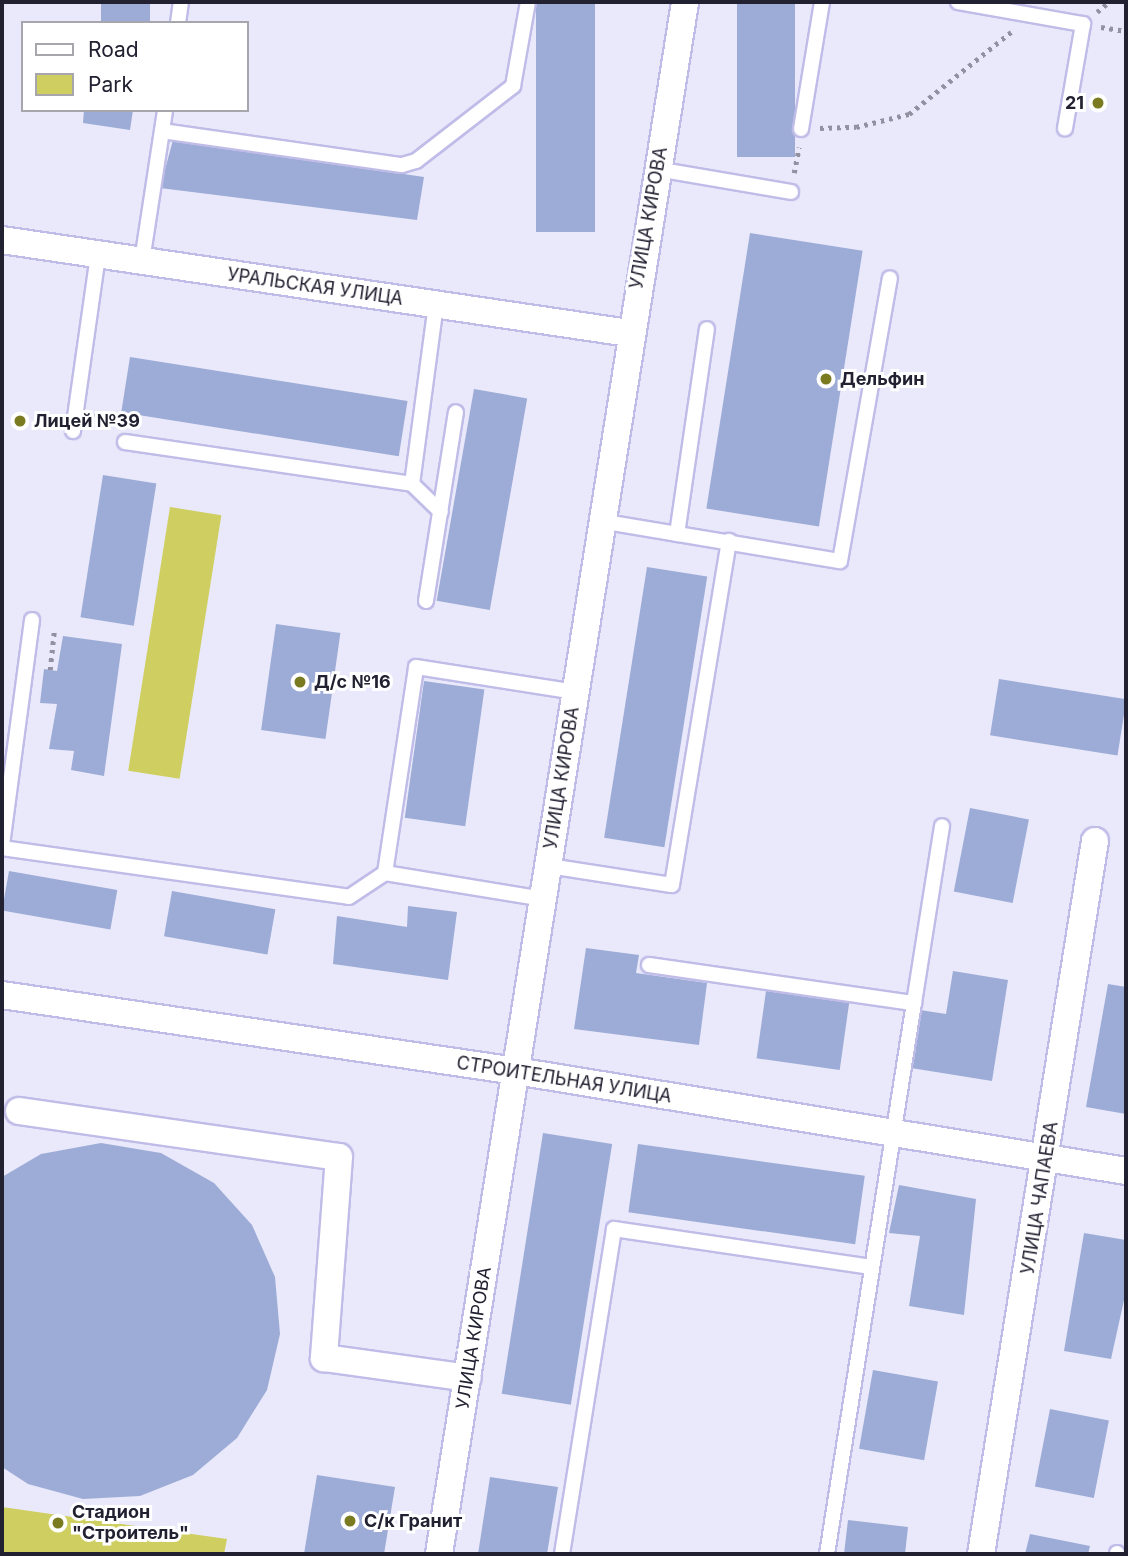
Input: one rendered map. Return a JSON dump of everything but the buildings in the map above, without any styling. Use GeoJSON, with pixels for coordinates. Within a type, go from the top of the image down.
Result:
{"type":"FeatureCollection","features":[{"type":"Feature","properties":{"kind":"street","name":"УЛИЦА КИРОВА"},"geometry":{"type":"LineString","coordinates":[[439,1554],[549,866],[629,333],[685,2]]}},
{"type":"Feature","properties":{"kind":"street","name":"УРАЛЬСКАЯ УЛИЦА"},"geometry":{"type":"LineString","coordinates":[[2,240],[629,333]]}},
{"type":"Feature","properties":{"kind":"street","name":"УЛИЦА ЧАПАЕВА"},"geometry":{"type":"LineString","coordinates":[[981,1554],[1095,841]]}},
{"type":"Feature","properties":{"kind":"street","name":"СТРОИТЕЛЬНАЯ УЛИЦА"},"geometry":{"type":"LineString","coordinates":[[2,995],[516,1071],[894,1136],[1126,1171]]}},
{"type":"Feature","properties":{"kind":"street"},"geometry":{"type":"LineString","coordinates":[[19,1111],[339,1157],[324,1358],[468,1378]]}},
{"type":"Feature","properties":{"kind":"lane"},"geometry":{"type":"LineString","coordinates":[[178,21],[181,2]]}},
{"type":"Feature","properties":{"kind":"lane"},"geometry":{"type":"LineString","coordinates":[[162,131],[402,165],[416,162],[513,86],[528,2]]}},
{"type":"Feature","properties":{"kind":"lane"},"geometry":{"type":"LineString","coordinates":[[802,129],[822,2]]}},
{"type":"Feature","properties":{"kind":"lane"},"geometry":{"type":"LineString","coordinates":[[958,2],[1083,24],[1065,128]]}},
{"type":"Feature","properties":{"kind":"lane"},"geometry":{"type":"LineString","coordinates":[[142,261],[165,112]]}},
{"type":"Feature","properties":{"kind":"lane"},"geometry":{"type":"LineString","coordinates":[[657,169],[791,192]]}},
{"type":"Feature","properties":{"kind":"lane"},"geometry":{"type":"LineString","coordinates":[[73,431],[98,255]]}},
{"type":"Feature","properties":{"kind":"lane"},"geometry":{"type":"LineString","coordinates":[[600,521],[840,561],[890,278]]}},
{"type":"Feature","properties":{"kind":"lane"},"geometry":{"type":"LineString","coordinates":[[412,484],[436,305]]}},
{"type":"Feature","properties":{"kind":"lane"},"geometry":{"type":"LineString","coordinates":[[677,534],[707,329]]}},
{"type":"Feature","properties":{"kind":"lane"},"geometry":{"type":"LineString","coordinates":[[426,601],[456,412]]}},
{"type":"Feature","properties":{"kind":"lane"},"geometry":{"type":"LineString","coordinates":[[125,442],[412,484],[440,512]]}},
{"type":"Feature","properties":{"kind":"lane"},"geometry":{"type":"LineString","coordinates":[[549,866],[672,885],[729,541]]}},
{"type":"Feature","properties":{"kind":"lane"},"geometry":{"type":"LineString","coordinates":[[32,620],[2,847],[349,897],[385,873],[543,899]]}},
{"type":"Feature","properties":{"kind":"lane"},"geometry":{"type":"LineString","coordinates":[[385,873],[416,667],[575,692]]}},
{"type":"Feature","properties":{"kind":"lane"},"geometry":{"type":"LineString","coordinates":[[827,1554],[870,1267],[894,1136],[942,826]]}},
{"type":"Feature","properties":{"kind":"lane"},"geometry":{"type":"LineString","coordinates":[[649,965],[914,1003]]}},
{"type":"Feature","properties":{"kind":"lane"},"geometry":{"type":"LineString","coordinates":[[562,1554],[614,1229],[870,1267]]}},
{"type":"Feature","properties":{"kind":"path"},"geometry":{"type":"LineString","coordinates":[[791,192],[802,129],[856,127],[909,114],[1030,14]]}},
{"type":"Feature","properties":{"kind":"path"},"geometry":{"type":"LineString","coordinates":[[78,396],[125,442]]}},
{"type":"Feature","properties":{"kind":"path"},"geometry":{"type":"LineString","coordinates":[[50,670],[54,632]]}},
{"type":"Feature","properties":{"kind":"green space"},"geometry":{"type":"Polygon","coordinates":[[[170,507],[221,515],[180,779],[128,771],[170,507]]]}},
{"type":"Feature","properties":{"kind":"green space","name":"Стадион \"Строитель\""},"geometry":{"type":"Polygon","coordinates":[[[2,1507],[227,1539],[224,1554],[2,1554],[2,1507]]]}},
{"type":"Feature","properties":{"kind":"place","name":"21"},"geometry":{"type":"Point","coordinates":[1098,103]}},
{"type":"Feature","properties":{"kind":"place","name":"Дельфин"},"geometry":{"type":"Point","coordinates":[826,379]}},
{"type":"Feature","properties":{"kind":"place","name":"Лицей №39"},"geometry":{"type":"Point","coordinates":[20,421]}},
{"type":"Feature","properties":{"kind":"place","name":"Д/с №16"},"geometry":{"type":"Point","coordinates":[300,682]}},
{"type":"Feature","properties":{"kind":"place","name":"С/к Гранит"},"geometry":{"type":"Point","coordinates":[350,1521]}},
{"type":"Feature","properties":{"kind":"place","name":"Стадион \"Строитель\""},"geometry":{"type":"Point","coordinates":[58,1523]}}]}
